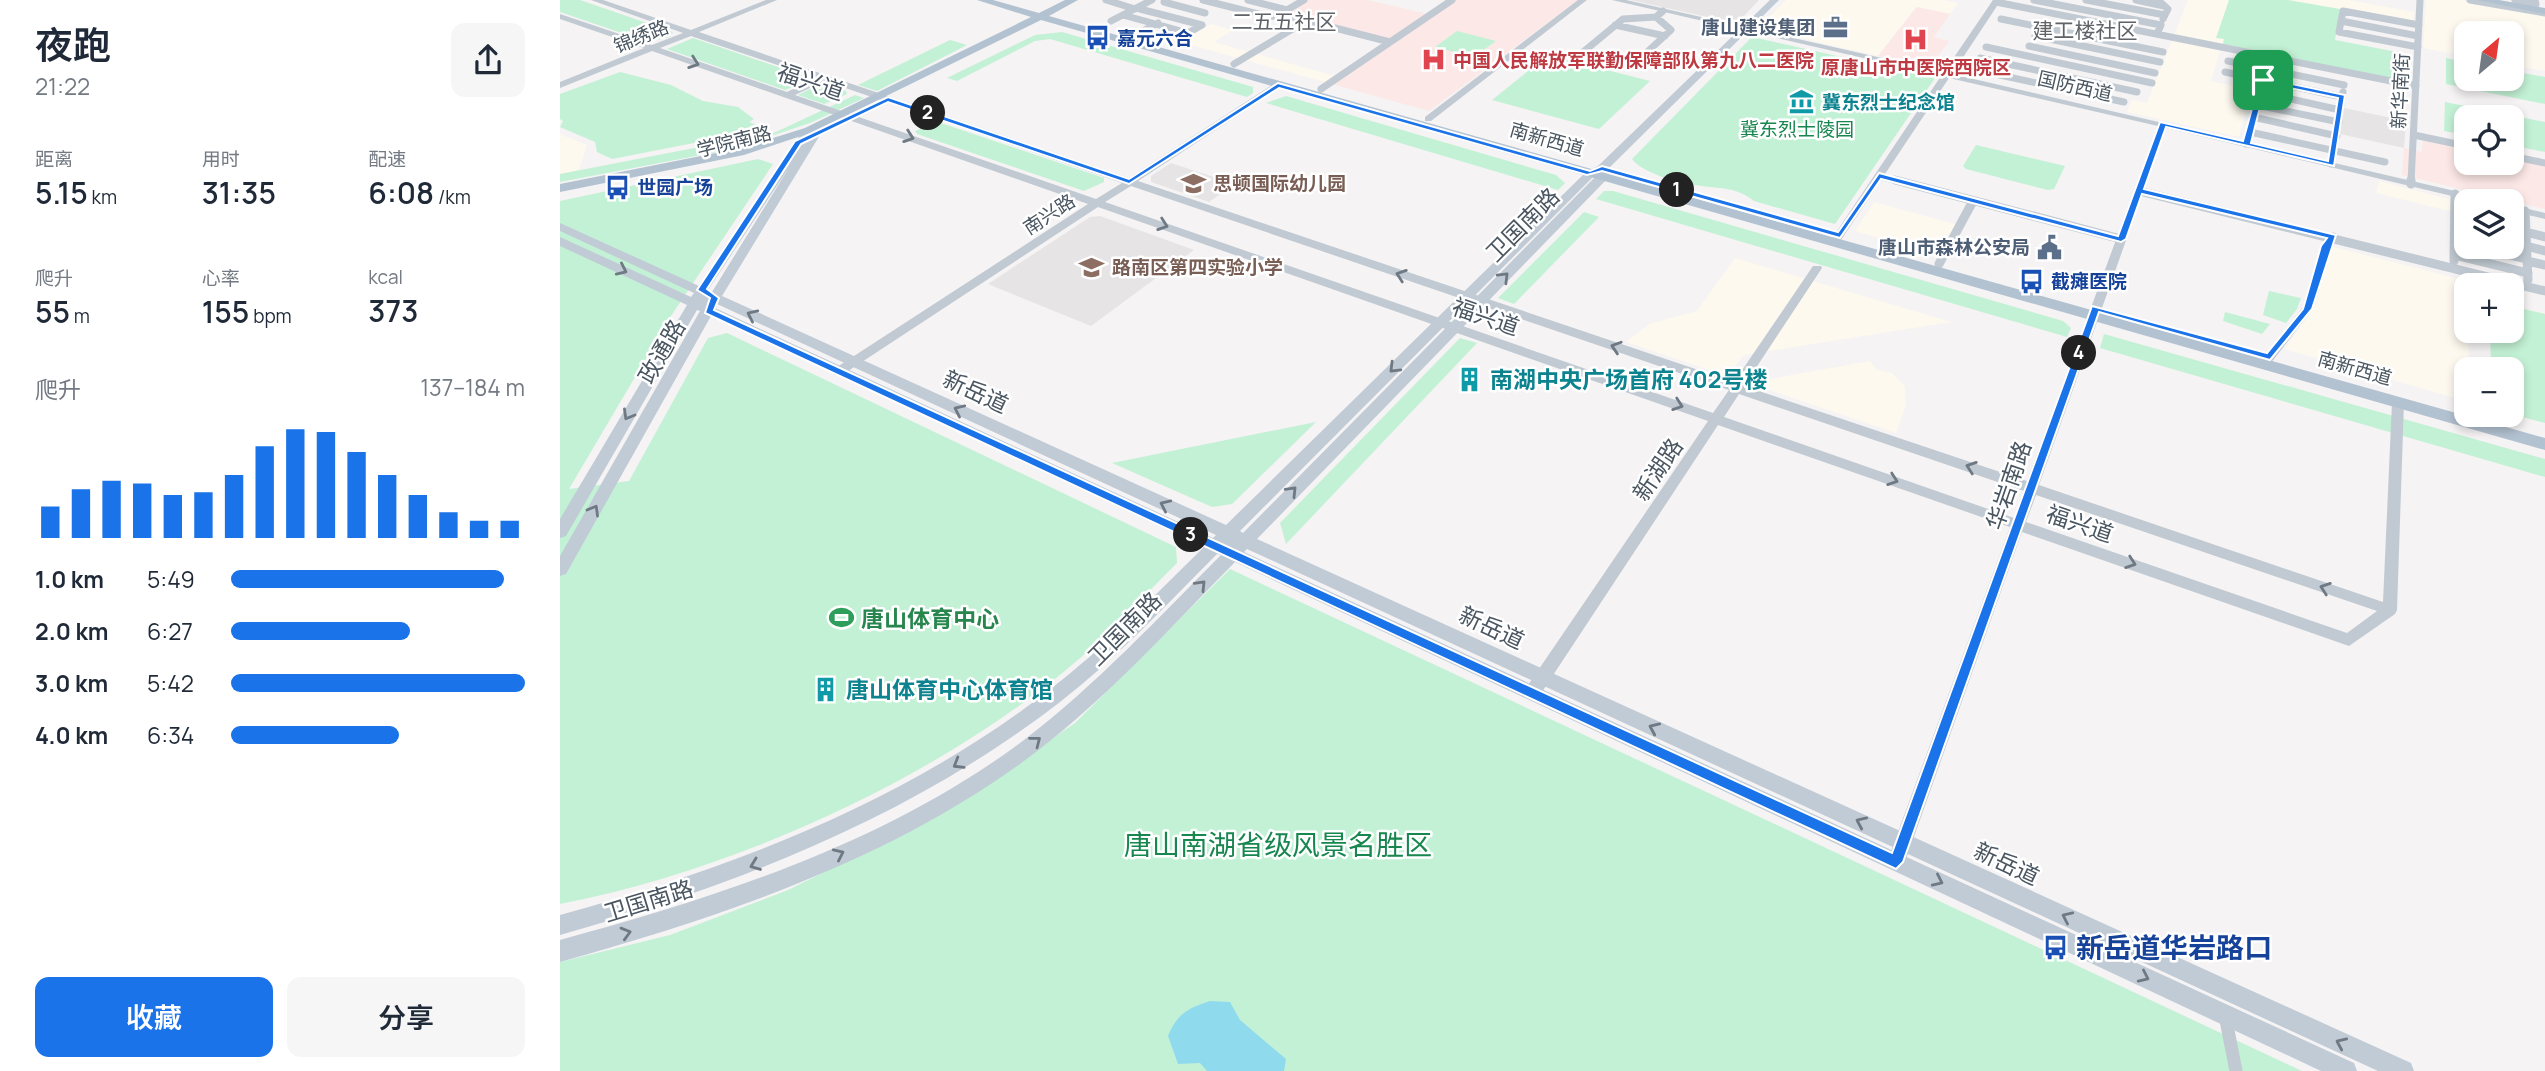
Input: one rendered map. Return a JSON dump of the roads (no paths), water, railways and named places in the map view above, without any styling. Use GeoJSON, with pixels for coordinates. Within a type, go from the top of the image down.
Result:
{"type":"FeatureCollection","features":[{"type":"Feature","properties":{"kind":"main road","name":"南新西道"},"geometry":{"type":"LineString","coordinates":[[982,0],[1133,36],[1234,64],[1428,119],[1598,173]]}},
{"type":"Feature","properties":{"kind":"main road","name":"南新西道"},"geometry":{"type":"LineString","coordinates":[[1005,0],[1046,16],[1278,85],[1837,239],[2545,444]]}},
{"type":"Feature","properties":{"kind":"main road","name":"学院南路"},"geometry":{"type":"LineString","coordinates":[[560,188],[744,151],[812,133],[1073,0]]}},
{"type":"Feature","properties":{"kind":"main road","name":"卫国南路"},"geometry":{"type":"LineString","coordinates":[[560,925],[688,889],[758,864],[876,811],[995,741],[1061,693],[1229,543],[1598,173],[1775,0]]}},
{"type":"Feature","properties":{"kind":"main road"},"geometry":{"type":"LineString","coordinates":[[2482,0],[2543,8]]}},
{"type":"Feature","properties":{"kind":"main road"},"geometry":{"type":"LineString","coordinates":[[2501,0],[2543,8]]}},
{"type":"Feature","properties":{"kind":"main road","name":"政通路"},"geometry":{"type":"LineString","coordinates":[[560,532],[798,142],[812,133]]}},
{"type":"Feature","properties":{"kind":"main road","name":"政通路"},"geometry":{"type":"LineString","coordinates":[[704,297],[812,133]]}},
{"type":"Feature","properties":{"kind":"main road","name":"学院南路"},"geometry":{"type":"LineString","coordinates":[[560,195],[738,159],[798,142]]}},
{"type":"Feature","properties":{"kind":"main road","name":"新岳道"},"geometry":{"type":"LineString","coordinates":[[560,227],[704,297],[708,311],[838,372],[1229,543],[1537,685],[1896,862],[2346,1071]]}},
{"type":"Feature","properties":{"kind":"main road","name":"南新西道"},"geometry":{"type":"LineString","coordinates":[[1837,239],[1939,264],[2094,312],[2270,357],[2454,409]]}},
{"type":"Feature","properties":{"kind":"main road","name":"新岳道"},"geometry":{"type":"LineString","coordinates":[[560,241],[704,297],[854,361],[1229,543]]}},
{"type":"Feature","properties":{"kind":"main road","name":"政通路"},"geometry":{"type":"LineString","coordinates":[[560,570],[708,311]]}},
{"type":"Feature","properties":{"kind":"main road"},"geometry":{"type":"LineString","coordinates":[[2522,427],[2545,433]]}},
{"type":"Feature","properties":{"kind":"main road"},"geometry":{"type":"LineString","coordinates":[[597,468],[621,463]]}},
{"type":"Feature","properties":{"kind":"main road","name":"卫国南路"},"geometry":{"type":"LineString","coordinates":[[560,951],[694,913],[756,890],[881,834],[945,800],[1059,723],[1109,679],[1229,543]]}},
{"type":"Feature","properties":{"kind":"main road","name":"新岳道"},"geometry":{"type":"LineString","coordinates":[[1537,685],[1904,842],[2403,1071]]}},
{"type":"Feature","properties":{"kind":"main road"},"geometry":{"type":"LineString","coordinates":[[2225,1015],[2230,992]]}},
{"type":"Feature","properties":{"kind":"street","name":"福兴道"},"geometry":{"type":"LineString","coordinates":[[595,0],[2390,611]]}},
{"type":"Feature","properties":{"kind":"street","name":"锦绣路"},"geometry":{"type":"LineString","coordinates":[[560,85],[773,0]]}},
{"type":"Feature","properties":{"kind":"street"},"geometry":{"type":"LineString","coordinates":[[1106,0],[1202,25],[1188,33],[1123,15]]}},
{"type":"Feature","properties":{"kind":"street"},"geometry":{"type":"LineString","coordinates":[[1127,0],[1140,7]]}},
{"type":"Feature","properties":{"kind":"street"},"geometry":{"type":"LineString","coordinates":[[1111,22],[1152,0]]}},
{"type":"Feature","properties":{"kind":"street"},"geometry":{"type":"LineString","coordinates":[[1203,0],[1270,17],[1280,14],[1301,0]]}},
{"type":"Feature","properties":{"kind":"street"},"geometry":{"type":"LineString","coordinates":[[1195,18],[1228,0]]}},
{"type":"Feature","properties":{"kind":"street"},"geometry":{"type":"LineString","coordinates":[[1248,0],[1287,10]]}},
{"type":"Feature","properties":{"kind":"street"},"geometry":{"type":"LineString","coordinates":[[1321,89],[1452,0]]}},
{"type":"Feature","properties":{"kind":"street"},"geometry":{"type":"LineString","coordinates":[[1428,119],[1583,0]]}},
{"type":"Feature","properties":{"kind":"street","name":"国防西道"},"geometry":{"type":"LineString","coordinates":[[1616,0],[1659,14],[1745,29],[2059,100],[2454,194]]}},
{"type":"Feature","properties":{"kind":"street"},"geometry":{"type":"LineString","coordinates":[[2034,0],[2066,3],[2112,16],[2161,25]]}},
{"type":"Feature","properties":{"kind":"street"},"geometry":{"type":"LineString","coordinates":[[2086,0],[2118,3],[2165,15]]}},
{"type":"Feature","properties":{"kind":"street"},"geometry":{"type":"LineString","coordinates":[[2136,0],[2164,6]]}},
{"type":"Feature","properties":{"kind":"street"},"geometry":{"type":"LineString","coordinates":[[2157,34],[2168,9],[2158,0]]}},
{"type":"Feature","properties":{"kind":"street","name":"新华南街"},"geometry":{"type":"LineString","coordinates":[[2411,184],[2420,0]]}},
{"type":"Feature","properties":{"kind":"street"},"geometry":{"type":"LineString","coordinates":[[2470,0],[2543,8]]}},
{"type":"Feature","properties":{"kind":"street"},"geometry":{"type":"LineString","coordinates":[[1837,239],[1997,1],[2416,86]]}},
{"type":"Feature","properties":{"kind":"street"},"geometry":{"type":"LineString","coordinates":[[1164,2],[1205,13]]}},
{"type":"Feature","properties":{"kind":"street"},"geometry":{"type":"LineString","coordinates":[[2060,15],[2066,3]]}},
{"type":"Feature","properties":{"kind":"street"},"geometry":{"type":"LineString","coordinates":[[2108,24],[2118,3]]}},
{"type":"Feature","properties":{"kind":"street"},"geometry":{"type":"LineString","coordinates":[[2418,47],[2339,32],[2343,11],[2419,25]]}},
{"type":"Feature","properties":{"kind":"street"},"geometry":{"type":"LineString","coordinates":[[2005,88],[2049,12]]}},
{"type":"Feature","properties":{"kind":"street"},"geometry":{"type":"LineString","coordinates":[[1280,14],[1390,43]]}},
{"type":"Feature","properties":{"kind":"street"},"geometry":{"type":"LineString","coordinates":[[1582,53],[1627,17],[1659,14],[1672,27],[1633,65]]}},
{"type":"Feature","properties":{"kind":"street","name":"福兴道"},"geometry":{"type":"LineString","coordinates":[[560,16],[2349,640],[2390,611]]}},
{"type":"Feature","properties":{"kind":"street"},"geometry":{"type":"LineString","coordinates":[[1133,36],[1170,16]]}},
{"type":"Feature","properties":{"kind":"street"},"geometry":{"type":"LineString","coordinates":[[2001,19],[2163,52]]}},
{"type":"Feature","properties":{"kind":"street"},"geometry":{"type":"LineString","coordinates":[[1234,64],[1306,21]]}},
{"type":"Feature","properties":{"kind":"street"},"geometry":{"type":"LineString","coordinates":[[2059,100],[2099,22]]}},
{"type":"Feature","properties":{"kind":"street"},"geometry":{"type":"LineString","coordinates":[[2341,22],[2418,36]]}},
{"type":"Feature","properties":{"kind":"street"},"geometry":{"type":"LineString","coordinates":[[1615,25],[1665,36]]}},
{"type":"Feature","properties":{"kind":"street"},"geometry":{"type":"LineString","coordinates":[[2035,36],[2160,62]]}},
{"type":"Feature","properties":{"kind":"street"},"geometry":{"type":"LineString","coordinates":[[2029,46],[2155,73]]}},
{"type":"Feature","properties":{"kind":"street"},"geometry":{"type":"LineString","coordinates":[[1986,47],[2152,83]]}},
{"type":"Feature","properties":{"kind":"street"},"geometry":{"type":"LineString","coordinates":[[2246,144],[2269,57]]}},
{"type":"Feature","properties":{"kind":"street"},"geometry":{"type":"LineString","coordinates":[[1980,58],[2137,92]]}},
{"type":"Feature","properties":{"kind":"street"},"geometry":{"type":"LineString","coordinates":[[2228,61],[2344,85]]}},
{"type":"Feature","properties":{"kind":"street"},"geometry":{"type":"LineString","coordinates":[[1972,69],[2124,102]]}},
{"type":"Feature","properties":{"kind":"street"},"geometry":{"type":"LineString","coordinates":[[2225,72],[2342,97]]}},
{"type":"Feature","properties":{"kind":"street"},"geometry":{"type":"LineString","coordinates":[[2331,164],[2345,72]]}},
{"type":"Feature","properties":{"kind":"street"},"geometry":{"type":"LineString","coordinates":[[788,95],[824,78]]}},
{"type":"Feature","properties":{"kind":"street","name":"南兴路"},"geometry":{"type":"LineString","coordinates":[[838,372],[1278,85]]}},
{"type":"Feature","properties":{"kind":"street"},"geometry":{"type":"LineString","coordinates":[[2260,92],[2340,110]]}},
{"type":"Feature","properties":{"kind":"street"},"geometry":{"type":"LineString","coordinates":[[2257,105],[2339,122]]}},
{"type":"Feature","properties":{"kind":"street"},"geometry":{"type":"LineString","coordinates":[[2253,117],[2337,136]]}},
{"type":"Feature","properties":{"kind":"street","name":"华岩南路"},"geometry":{"type":"LineString","coordinates":[[1896,862],[2163,124]]}},
{"type":"Feature","properties":{"kind":"street"},"geometry":{"type":"LineString","coordinates":[[2250,132],[2385,162]]}},
{"type":"Feature","properties":{"kind":"street"},"geometry":{"type":"LineString","coordinates":[[2414,135],[2454,143]]}},
{"type":"Feature","properties":{"kind":"street"},"geometry":{"type":"LineString","coordinates":[[2524,159],[2545,163]]}},
{"type":"Feature","properties":{"kind":"street"},"geometry":{"type":"LineString","coordinates":[[1879,176],[2121,239]]}},
{"type":"Feature","properties":{"kind":"street"},"geometry":{"type":"LineString","coordinates":[[2139,191],[2545,291]]}},
{"type":"Feature","properties":{"kind":"street"},"geometry":{"type":"LineString","coordinates":[[1939,264],[1973,201]]}},
{"type":"Feature","properties":{"kind":"street"},"geometry":{"type":"LineString","coordinates":[[2529,286],[2525,211],[2545,216]]}},
{"type":"Feature","properties":{"kind":"street"},"geometry":{"type":"LineString","coordinates":[[2526,232],[2545,237]]}},
{"type":"Feature","properties":{"kind":"street"},"geometry":{"type":"LineString","coordinates":[[2270,357],[2307,309],[2325,246],[2333,237]]}},
{"type":"Feature","properties":{"kind":"street"},"geometry":{"type":"LineString","coordinates":[[2526,245],[2545,251]]}},
{"type":"Feature","properties":{"kind":"street"},"geometry":{"type":"LineString","coordinates":[[2454,259],[2454,267]]}},
{"type":"Feature","properties":{"kind":"street"},"geometry":{"type":"LineString","coordinates":[[2470,259],[2528,273]]}},
{"type":"Feature","properties":{"kind":"street"},"geometry":{"type":"LineString","coordinates":[[2523,259],[2545,265]]}},
{"type":"Feature","properties":{"kind":"street","name":"新湖路"},"geometry":{"type":"LineString","coordinates":[[1537,685],[1817,268]]}},
{"type":"Feature","properties":{"kind":"street"},"geometry":{"type":"LineString","coordinates":[[2390,611],[2398,402]]}},
{"type":"Feature","properties":{"kind":"street"},"geometry":{"type":"LineString","coordinates":[[2225,1015],[2236,1071]]}},
{"type":"Feature","properties":{"kind":"water"},"geometry":{"type":"Polygon","coordinates":[[[1210,1001],[1230,1002],[1240,1020],[1286,1059],[1284,1071],[1207,1071],[1200,1063],[1178,1064],[1168,1036],[1171,1028],[1184,1013],[1210,1001]]]}},
{"type":"Feature","properties":{"kind":"place","name":"唐山建设集团"},"geometry":{"type":"Point","coordinates":[1835,27]}},
{"type":"Feature","properties":{"kind":"place","name":"嘉元六合"},"geometry":{"type":"Point","coordinates":[1097,38]}},
{"type":"Feature","properties":{"kind":"place","name":"原唐山市中医院西院区"},"geometry":{"type":"Point","coordinates":[1916,39]}},
{"type":"Feature","properties":{"kind":"place","name":"中国人民解放军联勤保障部队第九八二医院"},"geometry":{"type":"Point","coordinates":[1433,60]}},
{"type":"Feature","properties":{"kind":"place","name":"冀东烈士纪念馆"},"geometry":{"type":"Point","coordinates":[1802,102]}},
{"type":"Feature","properties":{"kind":"place","name":"思顿国际幼儿园"},"geometry":{"type":"Point","coordinates":[1193,183]}},
{"type":"Feature","properties":{"kind":"place","name":"世园广场"},"geometry":{"type":"Point","coordinates":[617,187]}},
{"type":"Feature","properties":{"kind":"place","name":"唐山市森林公安局"},"geometry":{"type":"Point","coordinates":[2050,247]}},
{"type":"Feature","properties":{"kind":"place","name":"路南区第四实验小学"},"geometry":{"type":"Point","coordinates":[1092,267]}},
{"type":"Feature","properties":{"kind":"place","name":"截瘫医院"},"geometry":{"type":"Point","coordinates":[2031,281]}},
{"type":"Feature","properties":{"kind":"place","name":"南湖中央广场首府 402号楼"},"geometry":{"type":"Point","coordinates":[1470,379]}},
{"type":"Feature","properties":{"kind":"place","name":"唐山体育中心"},"geometry":{"type":"Point","coordinates":[841,618]}},
{"type":"Feature","properties":{"kind":"place","name":"唐山体育中心体育馆"},"geometry":{"type":"Point","coordinates":[826,689]}},
{"type":"Feature","properties":{"kind":"place","name":"新岳道华岩路口"},"geometry":{"type":"Point","coordinates":[2056,947]}},
{"type":"Feature","properties":{"kind":"district","name":"二五五社区"},"geometry":{"type":"Point","coordinates":[1284,21]}},
{"type":"Feature","properties":{"kind":"district","name":"建工楼社区"},"geometry":{"type":"Point","coordinates":[2085,30]}},
{"type":"Feature","properties":{"kind":"park label","name":"冀东烈士陵园"},"geometry":{"type":"Point","coordinates":[1797,129]}},
{"type":"Feature","properties":{"kind":"park label","name":"唐山南湖省级风景名胜区"},"geometry":{"type":"Point","coordinates":[1278,844]}}]}
